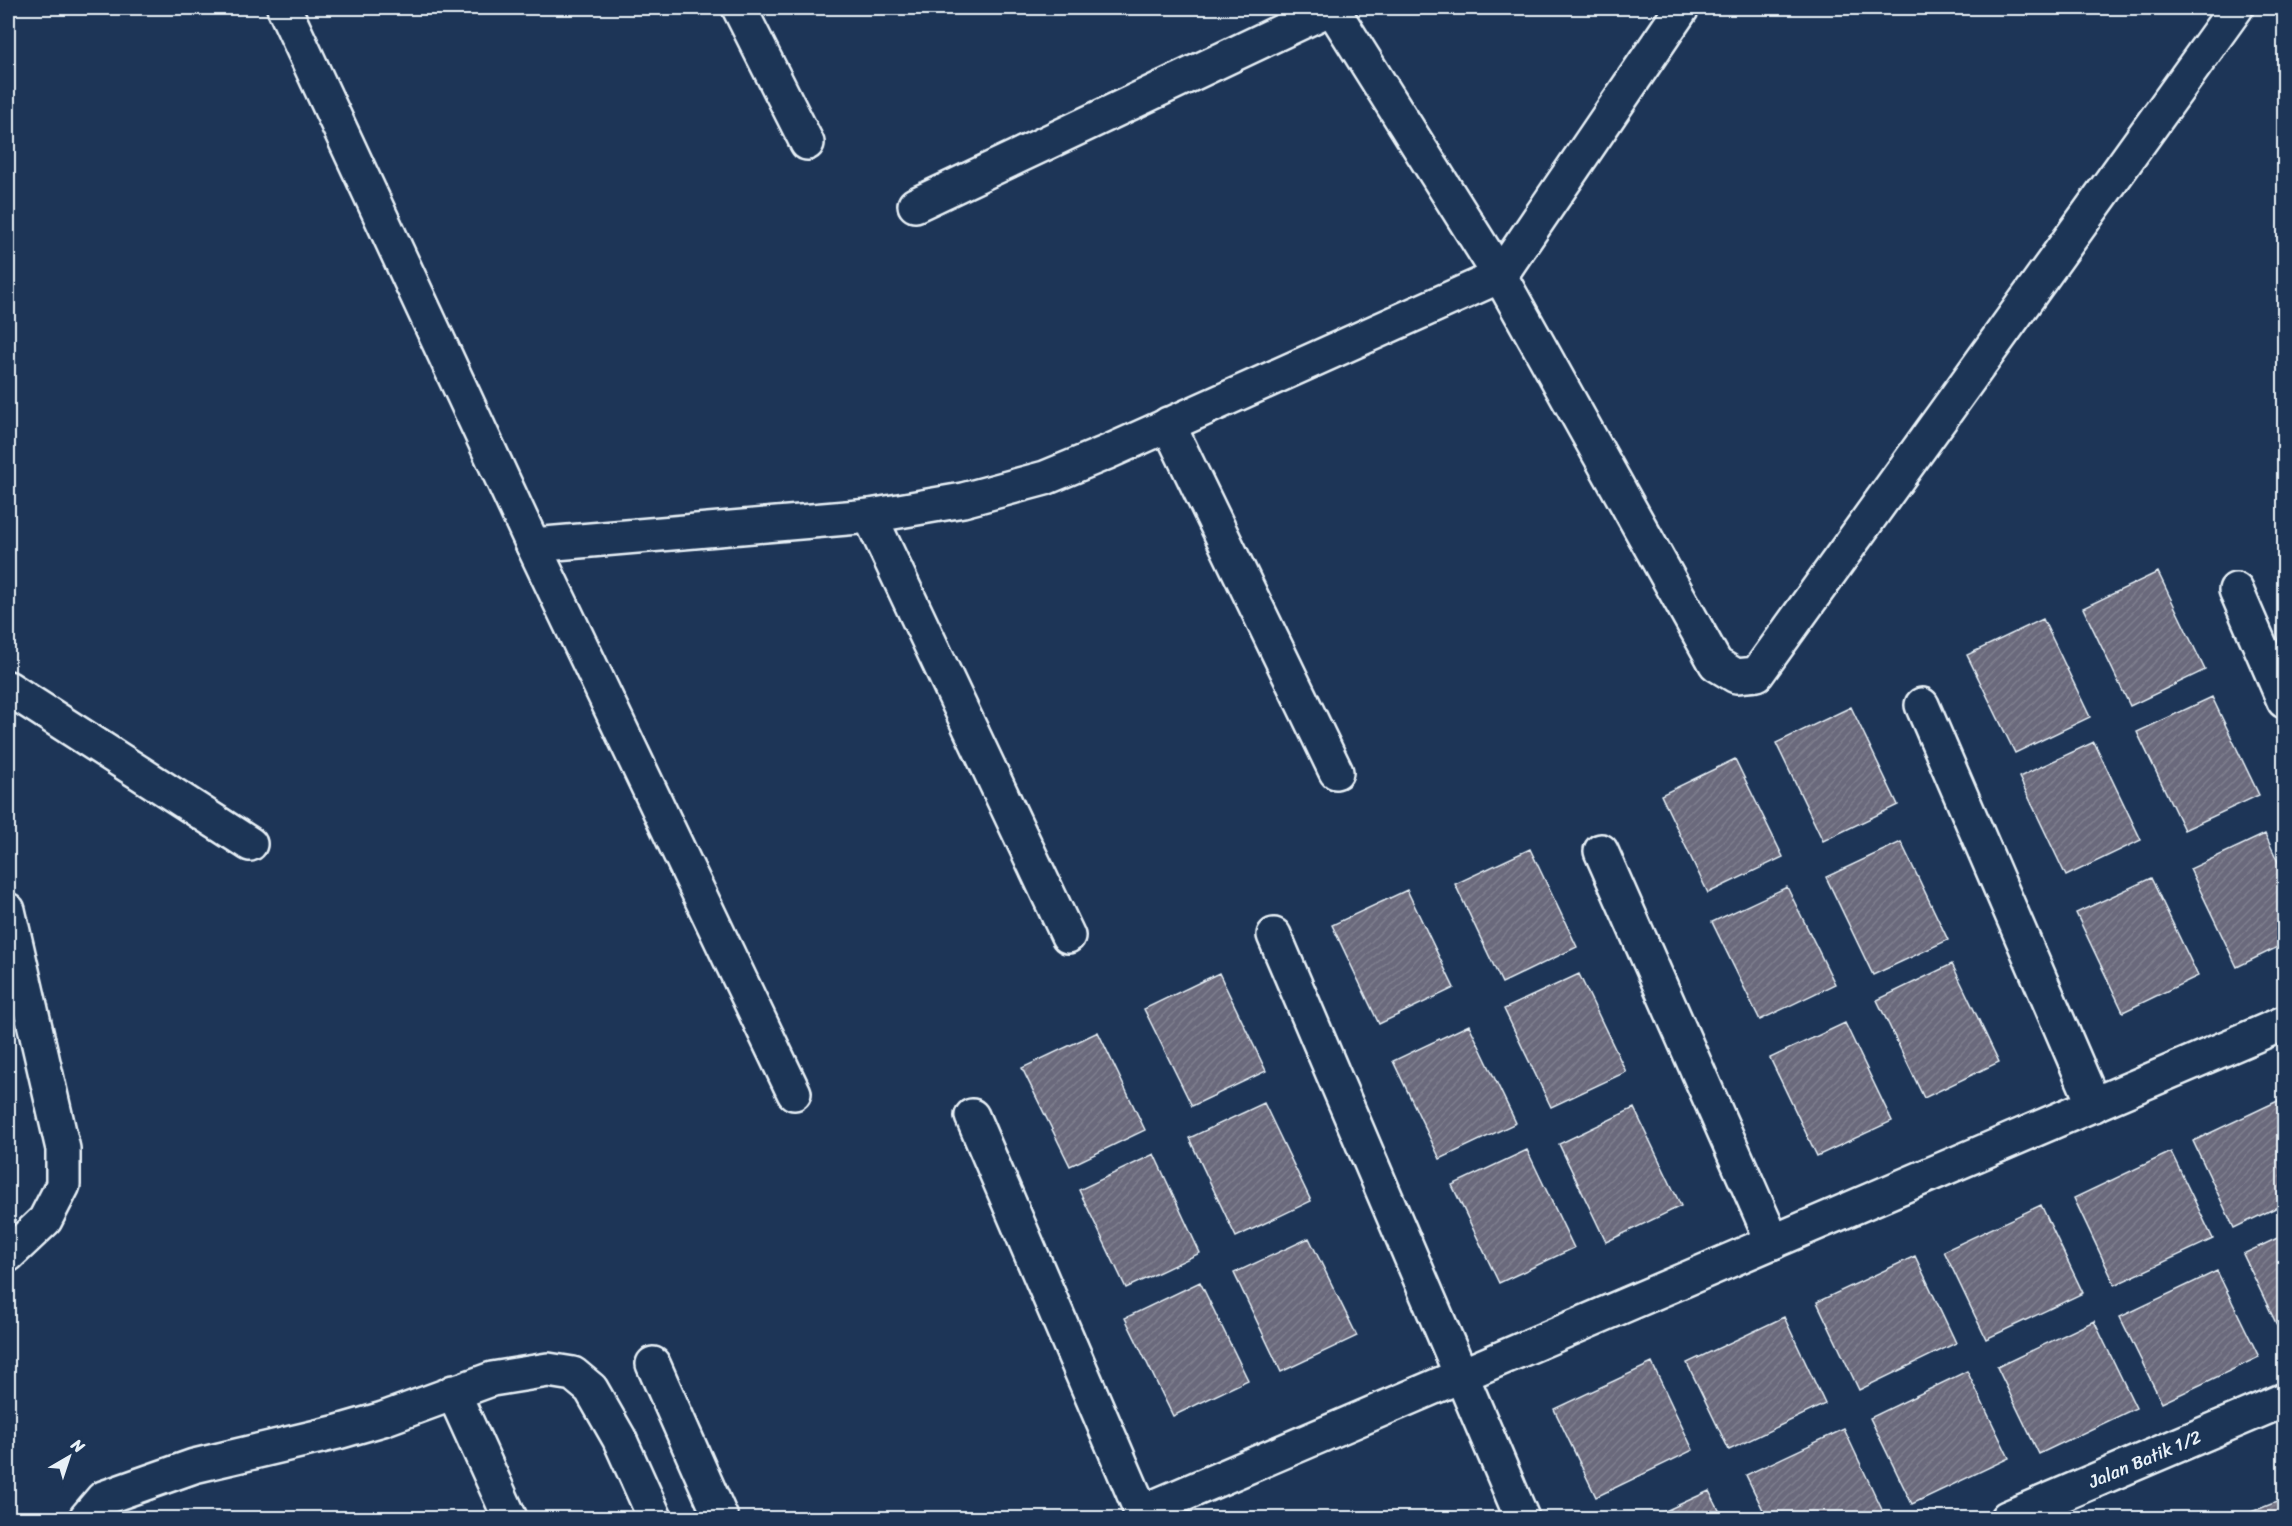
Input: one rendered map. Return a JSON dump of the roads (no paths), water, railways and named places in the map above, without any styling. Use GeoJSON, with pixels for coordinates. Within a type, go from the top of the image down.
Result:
{"type":"FeatureCollection","features":[{"type":"Feature","properties":{"kind":"street"},"geometry":{"type":"LineString","coordinates":[[284,8],[533,545],[794,1093]]}},
{"type":"Feature","properties":{"kind":"street"},"geometry":{"type":"LineString","coordinates":[[740,8],[807,143]]}},
{"type":"Feature","properties":{"kind":"street"},"geometry":{"type":"LineString","coordinates":[[915,205],[1332,8],[1500,276],[1716,664],[1736,676],[1757,674],[2236,8]]}},
{"type":"Feature","properties":{"kind":"street"},"geometry":{"type":"LineString","coordinates":[[533,545],[870,516],[963,500],[1045,478],[1500,276],[1682,8]]}},
{"type":"Feature","properties":{"kind":"street"},"geometry":{"type":"LineString","coordinates":[[1168,424],[1336,772]]}},
{"type":"Feature","properties":{"kind":"street"},"geometry":{"type":"LineString","coordinates":[[870,516],[1068,936]]}},
{"type":"Feature","properties":{"kind":"street"},"geometry":{"type":"LineString","coordinates":[[2236,590],[2284,701]]}},
{"type":"Feature","properties":{"kind":"street"},"geometry":{"type":"LineString","coordinates":[[8,687],[250,844]]}},
{"type":"Feature","properties":{"kind":"street"},"geometry":{"type":"LineString","coordinates":[[1922,705],[2094,1105]]}},
{"type":"Feature","properties":{"kind":"street"},"geometry":{"type":"LineString","coordinates":[[1601,852],[1773,1242]]}},
{"type":"Feature","properties":{"kind":"street"},"geometry":{"type":"LineString","coordinates":[[8,910],[63,1149],[63,1185],[45,1220],[8,1255]]}},
{"type":"Feature","properties":{"kind":"street"},"geometry":{"type":"LineString","coordinates":[[1274,935],[1522,1518]]}},
{"type":"Feature","properties":{"kind":"street"},"geometry":{"type":"LineString","coordinates":[[972,1116],[1143,1515],[1460,1376],[2284,1023]]}},
{"type":"Feature","properties":{"kind":"street"},"geometry":{"type":"LineString","coordinates":[[653,1364],[721,1518]]}},
{"type":"Feature","properties":{"kind":"street"},"geometry":{"type":"LineString","coordinates":[[86,1518],[103,1497],[174,1473],[383,1419],[492,1379],[548,1370],[573,1374],[591,1389],[619,1437],[654,1518]]}},
{"type":"Feature","properties":{"kind":"street"},"geometry":{"type":"LineString","coordinates":[[453,1392],[510,1518]]}},
{"type":"Feature","properties":{"kind":"street","name":"Jalan Batik 1/2"},"geometry":{"type":"LineString","coordinates":[[2007,1518],[2284,1400]]}}]}
